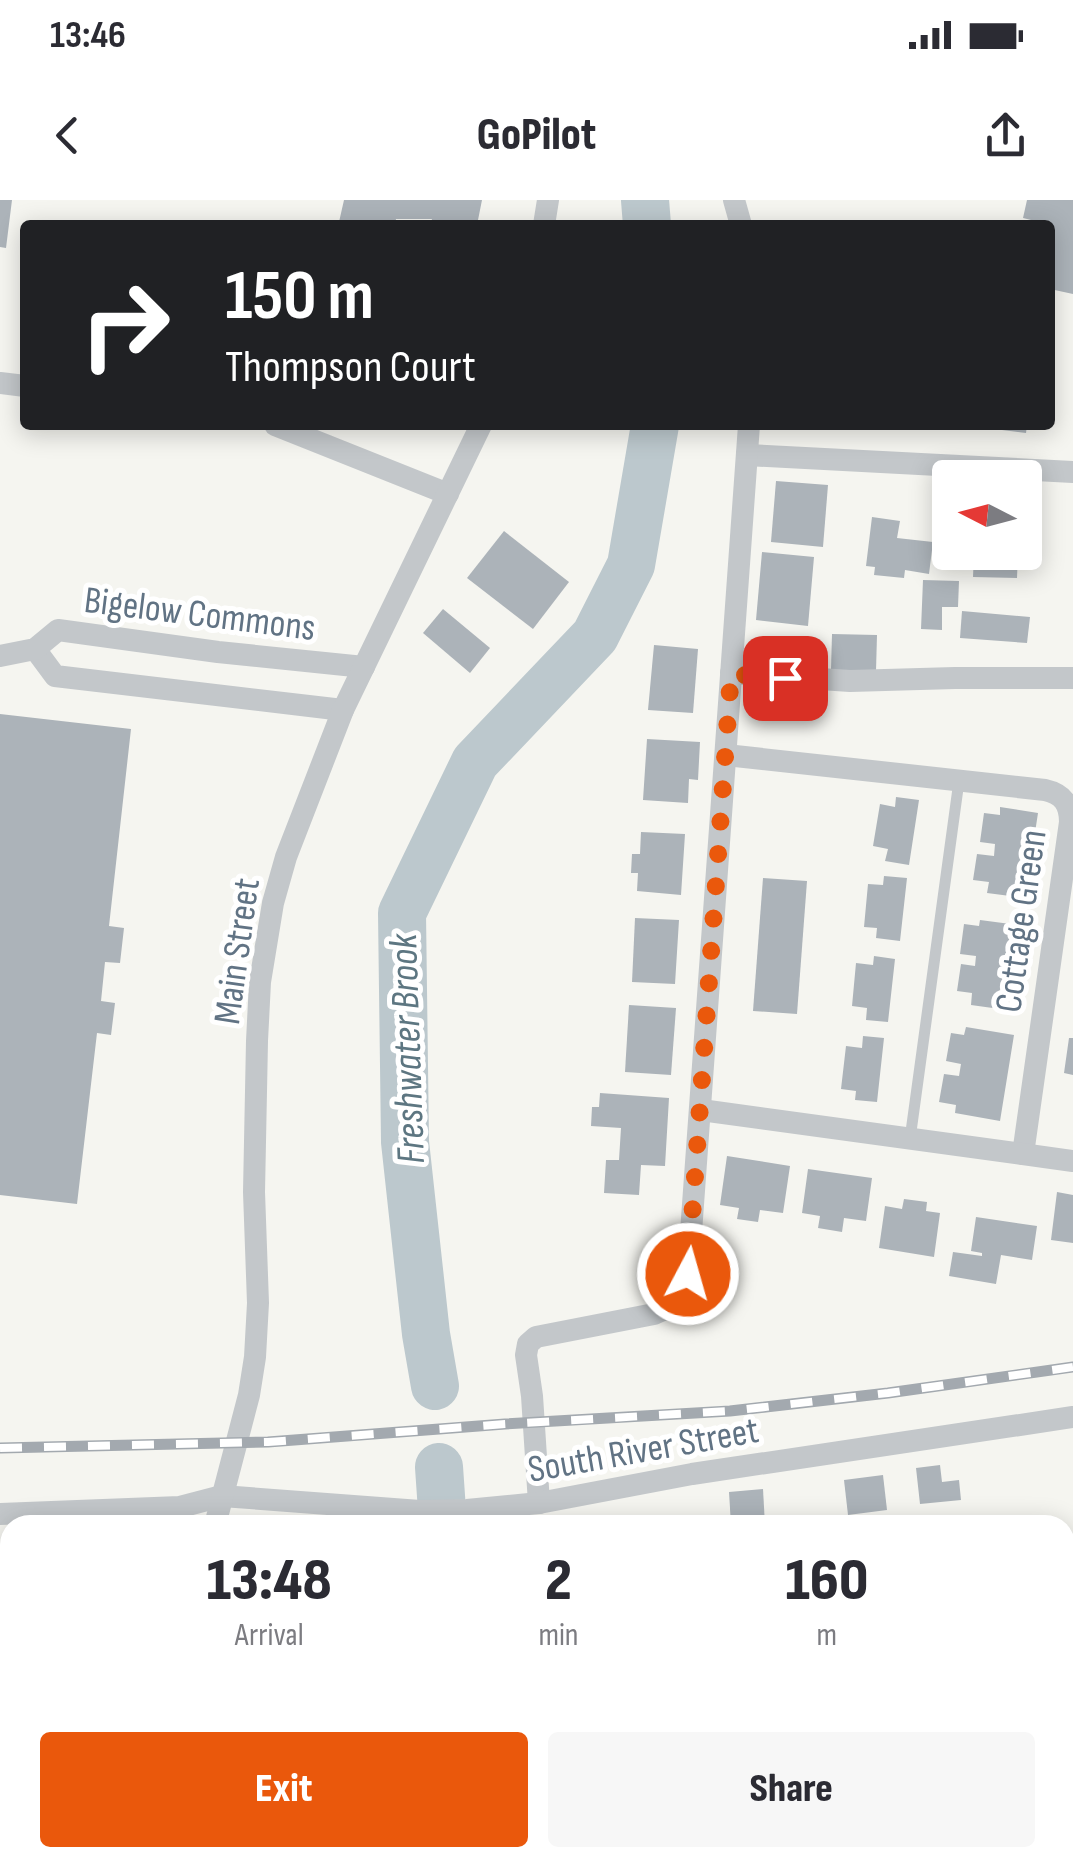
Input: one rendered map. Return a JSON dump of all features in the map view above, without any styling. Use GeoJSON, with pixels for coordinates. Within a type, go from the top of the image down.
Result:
{"type":"FeatureCollection","features":[{"type":"Feature","properties":{"kind":"street"},"geometry":{"type":"LineString","coordinates":[[288,430],[448,494]]}},
{"type":"Feature","properties":{"kind":"street","name":"Main Street"},"geometry":{"type":"LineString","coordinates":[[217,1515],[256,1357],[257,1040],[266,937],[286,857],[343,710],[480,430]]}},
{"type":"Feature","properties":{"kind":"street"},"geometry":{"type":"LineString","coordinates":[[539,1503],[528,1344],[543,1335],[669,1308],[679,1298],[690,1262],[748,430]]}},
{"type":"Feature","properties":{"kind":"street"},"geometry":{"type":"LineString","coordinates":[[746,455],[1073,472]]}},
{"type":"Feature","properties":{"kind":"street","name":"Bigelow Commons"},"geometry":{"type":"LineString","coordinates":[[0,656],[35,649],[58,630],[364,667]]}},
{"type":"Feature","properties":{"kind":"street","name":"Bigelow Commons"},"geometry":{"type":"LineString","coordinates":[[35,649],[55,676],[343,710]]}},
{"type":"Feature","properties":{"kind":"street"},"geometry":{"type":"LineString","coordinates":[[731,674],[850,681],[1073,678]]}},
{"type":"Feature","properties":{"kind":"street","name":"Cottage Green"},"geometry":{"type":"LineString","coordinates":[[726,756],[1054,792],[1067,804],[1070,812],[1023,1154]]}},
{"type":"Feature","properties":{"kind":"street"},"geometry":{"type":"LineString","coordinates":[[701,1110],[1073,1162]]}},
{"type":"Feature","properties":{"kind":"street","name":"South River Street"},"geometry":{"type":"LineString","coordinates":[[0,1514],[180,1507],[222,1496],[420,1511],[467,1510],[539,1503],[692,1474],[1073,1417]]}},
{"type":"Feature","properties":{"kind":"lane"},"geometry":{"type":"LineString","coordinates":[[910,1139],[958,780]]}},
{"type":"Feature","properties":{"kind":"building"},"geometry":{"type":"Polygon","coordinates":[[[0,200],[12,200],[6,248],[0,247],[0,200]]]}},
{"type":"Feature","properties":{"kind":"building"},"geometry":{"type":"Polygon","coordinates":[[[344,200],[482,200],[478,220],[339,220],[344,200]]]}},
{"type":"Feature","properties":{"kind":"building"},"geometry":{"type":"Polygon","coordinates":[[[1027,200],[1073,200],[1073,294],[1055,290],[1055,220],[1023,218],[1027,200]]]}},
{"type":"Feature","properties":{"kind":"building"},"geometry":{"type":"Polygon","coordinates":[[[776,481],[828,485],[823,547],[771,542],[776,481]]]}},
{"type":"Feature","properties":{"kind":"building"},"geometry":{"type":"Polygon","coordinates":[[[872,517],[900,521],[897,538],[932,542],[929,574],[905,570],[904,578],[874,575],[875,567],[866,566],[872,517]]]}},
{"type":"Feature","properties":{"kind":"building"},"geometry":{"type":"Polygon","coordinates":[[[504,531],[569,582],[533,629],[467,578],[504,531]]]}},
{"type":"Feature","properties":{"kind":"building"},"geometry":{"type":"Polygon","coordinates":[[[762,552],[814,557],[808,626],[756,620],[762,552]]]}},
{"type":"Feature","properties":{"kind":"building"},"geometry":{"type":"Polygon","coordinates":[[[973,570],[1017,570],[1017,578],[973,577],[973,570]]]}},
{"type":"Feature","properties":{"kind":"building"},"geometry":{"type":"Polygon","coordinates":[[[923,580],[959,581],[958,607],[942,607],[942,630],[921,629],[923,580]]]}},
{"type":"Feature","properties":{"kind":"building"},"geometry":{"type":"Polygon","coordinates":[[[443,609],[490,648],[470,673],[423,633],[443,609]]]}},
{"type":"Feature","properties":{"kind":"building"},"geometry":{"type":"Polygon","coordinates":[[[962,611],[1030,617],[1027,643],[960,638],[962,611]]]}},
{"type":"Feature","properties":{"kind":"building"},"geometry":{"type":"Polygon","coordinates":[[[832,634],[877,635],[876,671],[831,670],[832,634]]]}},
{"type":"Feature","properties":{"kind":"building"},"geometry":{"type":"Polygon","coordinates":[[[654,645],[698,649],[693,713],[648,710],[654,645]]]}},
{"type":"Feature","properties":{"kind":"building"},"geometry":{"type":"Polygon","coordinates":[[[0,714],[131,729],[109,926],[124,928],[120,963],[105,962],[101,1001],[115,1003],[111,1035],[97,1033],[77,1204],[0,1195],[0,714]]]}},
{"type":"Feature","properties":{"kind":"building"},"geometry":{"type":"Polygon","coordinates":[[[647,739],[700,742],[698,780],[689,779],[688,803],[643,800],[647,739]]]}},
{"type":"Feature","properties":{"kind":"building"},"geometry":{"type":"Polygon","coordinates":[[[896,797],[919,800],[909,865],[885,861],[888,849],[873,846],[880,804],[895,807],[896,797]]]}},
{"type":"Feature","properties":{"kind":"building"},"geometry":{"type":"Polygon","coordinates":[[[1000,807],[1038,813],[1025,898],[987,893],[989,882],[973,880],[977,854],[994,856],[995,844],[980,842],[984,813],[1000,815],[1000,807]]]}},
{"type":"Feature","properties":{"kind":"building"},"geometry":{"type":"Polygon","coordinates":[[[641,832],[685,834],[681,895],[637,891],[638,873],[631,873],[632,854],[640,854],[641,832]]]}},
{"type":"Feature","properties":{"kind":"building"},"geometry":{"type":"Polygon","coordinates":[[[884,876],[907,878],[900,941],[876,938],[877,928],[864,927],[868,884],[883,885],[884,876]]]}},
{"type":"Feature","properties":{"kind":"building"},"geometry":{"type":"Polygon","coordinates":[[[763,878],[807,881],[797,1014],[753,1011],[763,878]]]}},
{"type":"Feature","properties":{"kind":"building"},"geometry":{"type":"Polygon","coordinates":[[[635,918],[679,920],[675,984],[632,982],[635,918]]]}},
{"type":"Feature","properties":{"kind":"building"},"geometry":{"type":"Polygon","coordinates":[[[980,920],[1018,925],[1007,1010],[971,1005],[972,993],[957,991],[961,964],[975,966],[976,956],[960,954],[964,924],[979,926],[980,920]]]}},
{"type":"Feature","properties":{"kind":"building"},"geometry":{"type":"Polygon","coordinates":[[[874,956],[895,959],[888,1022],[866,1020],[867,1008],[852,1006],[856,963],[873,965],[874,956]]]}},
{"type":"Feature","properties":{"kind":"building"},"geometry":{"type":"Polygon","coordinates":[[[629,1005],[676,1008],[671,1075],[625,1072],[629,1005]]]}},
{"type":"Feature","properties":{"kind":"building"},"geometry":{"type":"Polygon","coordinates":[[[966,1027],[1014,1035],[1000,1121],[955,1113],[956,1105],[939,1102],[944,1074],[959,1076],[961,1064],[946,1061],[951,1033],[964,1035],[966,1027]]]}},
{"type":"Feature","properties":{"kind":"building"},"geometry":{"type":"Polygon","coordinates":[[[863,1036],[884,1038],[877,1102],[855,1100],[856,1091],[841,1089],[846,1046],[862,1048],[863,1036]]]}},
{"type":"Feature","properties":{"kind":"building"},"geometry":{"type":"Polygon","coordinates":[[[1069,1038],[1073,1038],[1073,1075],[1064,1073],[1069,1038]]]}},
{"type":"Feature","properties":{"kind":"building"},"geometry":{"type":"Polygon","coordinates":[[[600,1093],[669,1098],[665,1166],[641,1165],[639,1195],[604,1193],[606,1160],[619,1160],[621,1128],[591,1126],[592,1107],[599,1107],[600,1093]]]}},
{"type":"Feature","properties":{"kind":"building"},"geometry":{"type":"Polygon","coordinates":[[[727,1156],[790,1166],[783,1213],[760,1210],[758,1222],[737,1219],[739,1208],[720,1205],[727,1156]]]}},
{"type":"Feature","properties":{"kind":"building"},"geometry":{"type":"Polygon","coordinates":[[[808,1169],[872,1178],[866,1221],[844,1218],[842,1232],[818,1228],[820,1216],[802,1213],[808,1169]]]}},
{"type":"Feature","properties":{"kind":"building"},"geometry":{"type":"Polygon","coordinates":[[[1057,1192],[1073,1195],[1073,1243],[1051,1240],[1057,1192]]]}},
{"type":"Feature","properties":{"kind":"building"},"geometry":{"type":"Polygon","coordinates":[[[904,1199],[927,1202],[926,1211],[940,1213],[934,1257],[879,1248],[885,1206],[902,1209],[904,1199]]]}},
{"type":"Feature","properties":{"kind":"building"},"geometry":{"type":"Polygon","coordinates":[[[976,1217],[1037,1226],[1032,1260],[1001,1255],[996,1284],[949,1276],[953,1252],[982,1256],[971,1251],[976,1217]]]}},
{"type":"Feature","properties":{"kind":"building"},"geometry":{"type":"Polygon","coordinates":[[[940,1465],[942,1482],[959,1480],[961,1500],[920,1504],[916,1468],[940,1465]]]}},
{"type":"Feature","properties":{"kind":"building"},"geometry":{"type":"Polygon","coordinates":[[[883,1475],[887,1510],[848,1515],[844,1480],[883,1475]]]}},
{"type":"Feature","properties":{"kind":"building"},"geometry":{"type":"Polygon","coordinates":[[[763,1489],[764,1515],[730,1515],[729,1492],[763,1489]]]}},
{"type":"Feature","properties":{"kind":"waterway","name":"Freshwater Brook"},"geometry":{"type":"LineString","coordinates":[[645,200],[647,220]]}},
{"type":"Feature","properties":{"kind":"waterway","name":"Freshwater Brook"},"geometry":{"type":"LineString","coordinates":[[435,1386],[405,1142],[402,913],[475,762],[595,636],[631,565],[654,430]]}},
{"type":"Feature","properties":{"kind":"waterway","name":"Freshwater Brook"},"geometry":{"type":"LineString","coordinates":[[439,1467],[442,1515]]}},
{"type":"Feature","properties":{"kind":"railway"},"geometry":{"type":"LineString","coordinates":[[0,1448],[268,1442],[730,1411],[1073,1367]]}},
{"type":"Feature","properties":{"kind":"route"},"geometry":{"type":"LineString","coordinates":[[688,1274],[731,674],[785,678]]}}]}
